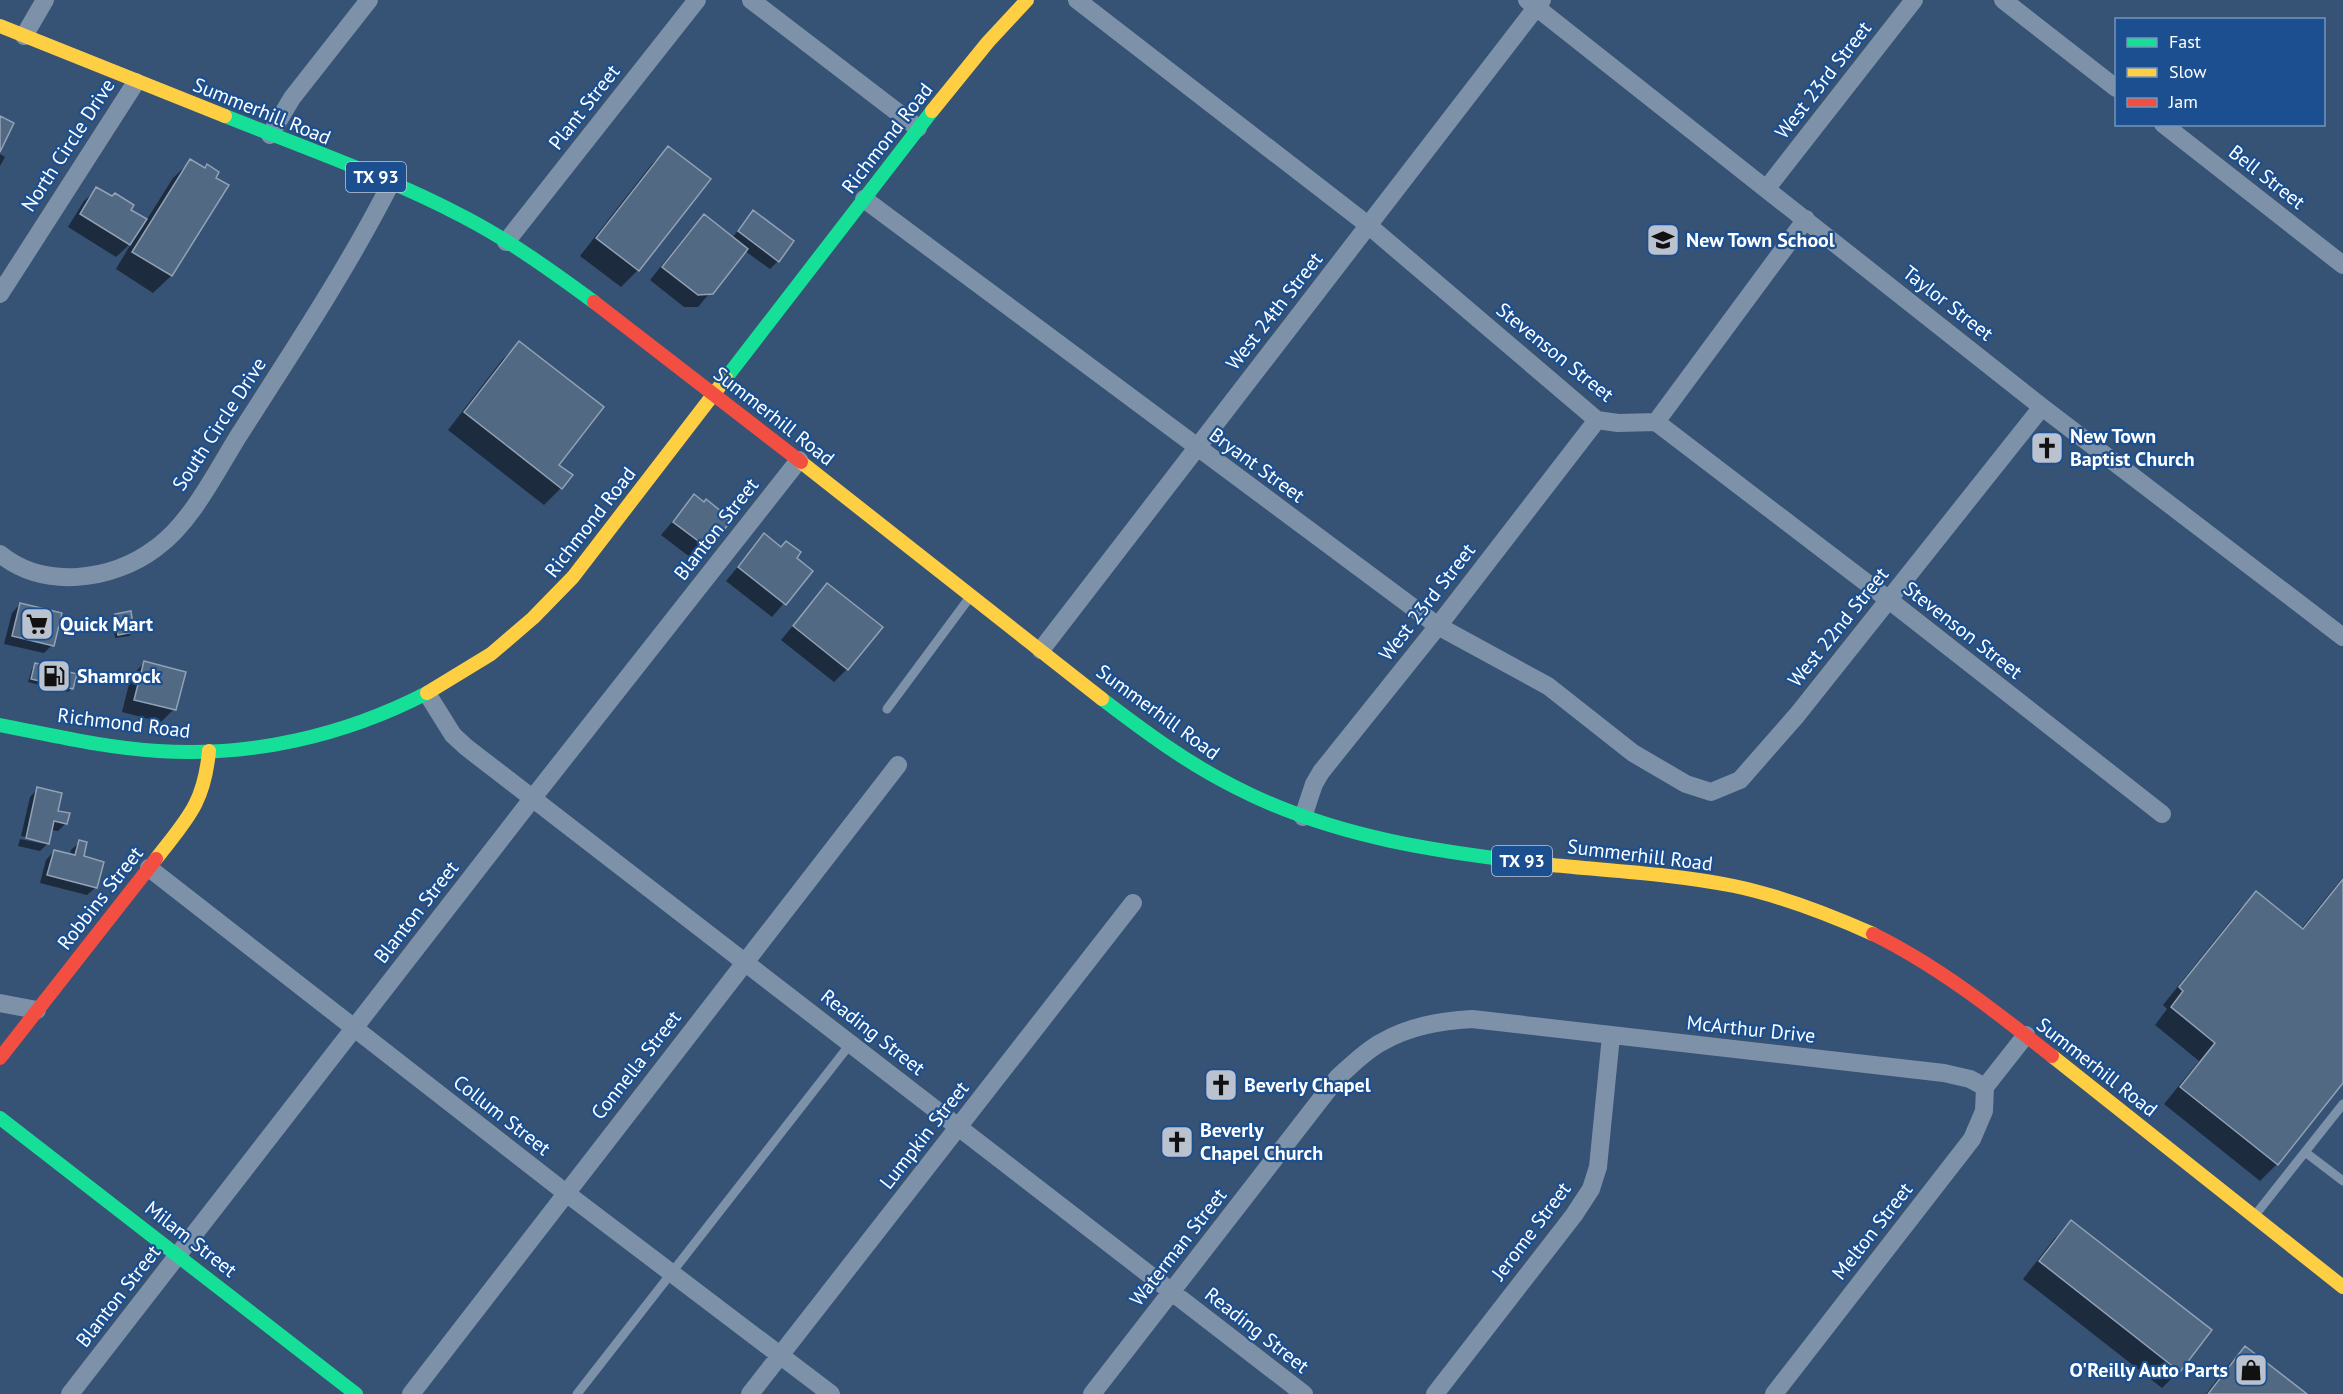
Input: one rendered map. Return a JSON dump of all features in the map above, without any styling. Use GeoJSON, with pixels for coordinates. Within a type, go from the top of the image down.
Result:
{"type":"FeatureCollection","features":[{"type":"Feature","properties":{"kind":"main road","name":"Richmond Road"},"geometry":{"type":"LineString","coordinates":[[0,724],[97,744],[149,750],[209,752],[254,749],[322,735],[382,715],[428,695],[492,653],[542,610],[573,577],[918,128],[988,42],[1027,0]]}},
{"type":"Feature","properties":{"kind":"main road","name":"Summerhill Road"},"geometry":{"type":"LineString","coordinates":[[0,27],[391,183],[459,214],[506,242],[596,303],[1041,650],[1185,759],[1241,791],[1340,830],[1399,845],[1485,857],[1689,879],[1775,896],[1827,913],[1906,950],[1957,982],[2026,1035],[2343,1287]]}},
{"type":"Feature","properties":{"kind":"main road","name":"Robbins Street"},"geometry":{"type":"LineString","coordinates":[[0,1058],[149,868],[198,801],[206,778],[209,752]]}},
{"type":"Feature","properties":{"kind":"main road","name":"Milam Street"},"geometry":{"type":"LineString","coordinates":[[0,1118],[356,1394]]}},
{"type":"Feature","properties":{"kind":"street"},"geometry":{"type":"LineString","coordinates":[[24,36],[45,0]]}},
{"type":"Feature","properties":{"kind":"street"},"geometry":{"type":"LineString","coordinates":[[270,135],[292,98],[369,0]]}},
{"type":"Feature","properties":{"kind":"street","name":"Plant Street"},"geometry":{"type":"LineString","coordinates":[[506,242],[697,0]]}},
{"type":"Feature","properties":{"kind":"street"},"geometry":{"type":"LineString","coordinates":[[751,0],[918,128]]}},
{"type":"Feature","properties":{"kind":"street","name":"Stevenson Street"},"geometry":{"type":"LineString","coordinates":[[1077,0],[1368,225],[1597,420],[1618,423],[1656,422],[1889,600],[2162,814]]}},
{"type":"Feature","properties":{"kind":"street","name":"West 23rd Street"},"geometry":{"type":"LineString","coordinates":[[1767,188],[1914,0]]}},
{"type":"Feature","properties":{"kind":"street"},"geometry":{"type":"LineString","coordinates":[[2003,0],[2115,87]]}},
{"type":"Feature","properties":{"kind":"street","name":"West 24th Street"},"geometry":{"type":"LineString","coordinates":[[1041,650],[1368,225],[1535,2]]}},
{"type":"Feature","properties":{"kind":"street","name":"Taylor Street"},"geometry":{"type":"LineString","coordinates":[[1535,2],[2042,407],[2342,635]]}},
{"type":"Feature","properties":{"kind":"street","name":"North Circle Drive"},"geometry":{"type":"LineString","coordinates":[[0,294],[136,82]]}},
{"type":"Feature","properties":{"kind":"street","name":"Bell Street"},"geometry":{"type":"LineString","coordinates":[[2166,126],[2343,265]]}},
{"type":"Feature","properties":{"kind":"street","name":"South Circle Drive"},"geometry":{"type":"LineString","coordinates":[[3,562],[35,572],[66,577],[83,576],[124,567],[158,547],[188,513],[223,461],[345,269],[391,183]]}},
{"type":"Feature","properties":{"kind":"street","name":"Bryant Street"},"geometry":{"type":"LineString","coordinates":[[864,199],[1438,626],[1548,686],[1633,753]]}},
{"type":"Feature","properties":{"kind":"street"},"geometry":{"type":"LineString","coordinates":[[1656,422],[1806,219]]}},
{"type":"Feature","properties":{"kind":"street","name":"West 22nd Street"},"geometry":{"type":"LineString","coordinates":[[1633,753],[1686,784],[1711,792],[1740,780],[1797,715],[2042,407]]}},
{"type":"Feature","properties":{"kind":"street","name":"West 23rd Street"},"geometry":{"type":"LineString","coordinates":[[1303,817],[1314,784],[1321,772],[1438,626],[1597,420]]}},
{"type":"Feature","properties":{"kind":"street","name":"Blanton Street"},"geometry":{"type":"LineString","coordinates":[[70,1394],[532,799],[799,460]]}},
{"type":"Feature","properties":{"kind":"street","name":"Reading Street"},"geometry":{"type":"LineString","coordinates":[[428,695],[453,735],[532,799],[746,961],[1304,1394]]}},
{"type":"Feature","properties":{"kind":"street","name":"Connella Street"},"geometry":{"type":"LineString","coordinates":[[411,1394],[898,765]]}},
{"type":"Feature","properties":{"kind":"street","name":"Collum Street"},"geometry":{"type":"LineString","coordinates":[[149,868],[566,1193],[831,1394]]}},
{"type":"Feature","properties":{"kind":"street","name":"Lumpkin Street"},"geometry":{"type":"LineString","coordinates":[[750,1394],[1133,903]]}},
{"type":"Feature","properties":{"kind":"street"},"geometry":{"type":"LineString","coordinates":[[0,1003],[37,1010]]}},
{"type":"Feature","properties":{"kind":"street","name":"Waterman Street"},"geometry":{"type":"LineString","coordinates":[[1092,1394],[1338,1077],[1380,1043],[1436,1021],[1472,1018],[1509,1023]]}},
{"type":"Feature","properties":{"kind":"street","name":"McArthur Drive"},"geometry":{"type":"LineString","coordinates":[[1509,1023],[1944,1073],[1970,1079],[1985,1087]]}},
{"type":"Feature","properties":{"kind":"street"},"geometry":{"type":"LineString","coordinates":[[1985,1087],[2026,1035]]}},
{"type":"Feature","properties":{"kind":"street","name":"Jerome Street"},"geometry":{"type":"LineString","coordinates":[[1435,1394],[1574,1215],[1591,1189],[1598,1167],[1611,1036]]}},
{"type":"Feature","properties":{"kind":"street","name":"Melton Street"},"geometry":{"type":"LineString","coordinates":[[1774,1394],[1972,1139],[1984,1111],[1985,1087]]}},
{"type":"Feature","properties":{"kind":"lane"},"geometry":{"type":"LineString","coordinates":[[887,709],[972,596]]}},
{"type":"Feature","properties":{"kind":"lane"},"geometry":{"type":"LineString","coordinates":[[578,1394],[851,1043]]}},
{"type":"Feature","properties":{"kind":"lane"},"geometry":{"type":"LineString","coordinates":[[2254,1216],[2342,1108]]}},
{"type":"Feature","properties":{"kind":"lane"},"geometry":{"type":"LineString","coordinates":[[2305,1152],[2343,1181]]}},
{"type":"Feature","properties":{"kind":"building"},"geometry":{"type":"Polygon","coordinates":[[[0,116],[14,123],[0,152],[0,116]]]}},
{"type":"Feature","properties":{"kind":"building"},"geometry":{"type":"Polygon","coordinates":[[[668,146],[711,179],[639,271],[596,238],[668,146]]]}},
{"type":"Feature","properties":{"kind":"building"},"geometry":{"type":"Polygon","coordinates":[[[190,159],[205,168],[207,164],[219,172],[216,178],[229,185],[172,276],[132,252],[190,159]]]}},
{"type":"Feature","properties":{"kind":"building"},"geometry":{"type":"Polygon","coordinates":[[[96,187],[112,196],[115,193],[134,205],[131,210],[147,219],[130,245],[80,214],[96,187]]]}},
{"type":"Feature","properties":{"kind":"building"},"geometry":{"type":"Polygon","coordinates":[[[753,210],[794,241],[779,262],[738,231],[753,210]]]}},
{"type":"Feature","properties":{"kind":"building"},"geometry":{"type":"Polygon","coordinates":[[[704,214],[748,249],[713,294],[698,295],[662,267],[704,214]]]}},
{"type":"Feature","properties":{"kind":"building"},"geometry":{"type":"Polygon","coordinates":[[[519,341],[604,407],[559,465],[573,475],[562,489],[464,412],[519,341]]]}},
{"type":"Feature","properties":{"kind":"building"},"geometry":{"type":"Polygon","coordinates":[[[694,494],[704,502],[706,499],[730,522],[709,549],[673,522],[694,494]]]}},
{"type":"Feature","properties":{"kind":"building"},"geometry":{"type":"Polygon","coordinates":[[[764,533],[781,547],[786,541],[801,552],[797,558],[813,571],[786,605],[738,567],[764,533]]]}},
{"type":"Feature","properties":{"kind":"building"},"geometry":{"type":"Polygon","coordinates":[[[827,583],[883,627],[848,670],[793,626],[827,583]]]}},
{"type":"Feature","properties":{"kind":"building","name":"Quick Mart"},"geometry":{"type":"Polygon","coordinates":[[[20,603],[62,613],[54,646],[12,636],[20,603]]]}},
{"type":"Feature","properties":{"kind":"building"},"geometry":{"type":"Polygon","coordinates":[[[131,611],[134,632],[118,635],[115,614],[131,611]]]}},
{"type":"Feature","properties":{"kind":"building"},"geometry":{"type":"Polygon","coordinates":[[[144,661],[186,672],[176,710],[134,700],[144,661]]]}},
{"type":"Feature","properties":{"kind":"building","name":"Shamrock"},"geometry":{"type":"Polygon","coordinates":[[[35,663],[77,674],[73,689],[31,679],[35,663]]]}},
{"type":"Feature","properties":{"kind":"building"},"geometry":{"type":"Polygon","coordinates":[[[37,787],[62,793],[58,811],[70,813],[67,824],[54,821],[49,844],[26,838],[37,787]]]}},
{"type":"Feature","properties":{"kind":"building"},"geometry":{"type":"Polygon","coordinates":[[[79,840],[87,842],[84,856],[104,862],[97,888],[47,875],[54,850],[75,855],[79,840]]]}},
{"type":"Feature","properties":{"kind":"building"},"geometry":{"type":"Polygon","coordinates":[[[2343,879],[2343,1083],[2278,1165],[2180,1087],[2215,1043],[2171,1007],[2183,991],[2179,987],[2256,891],[2303,929],[2343,879]]]}},
{"type":"Feature","properties":{"kind":"building"},"geometry":{"type":"Polygon","coordinates":[[[2071,1220],[2212,1330],[2180,1372],[2039,1261],[2071,1220]]]}},
{"type":"Feature","properties":{"kind":"building","name":"O'Reilly Auto Parts"},"geometry":{"type":"Polygon","coordinates":[[[2245,1346],[2307,1394],[2208,1394],[2245,1346]]]}},
{"type":"Feature","properties":{"kind":"traffic: fast"},"geometry":{"type":"LineString","coordinates":[[726,378],[932,111]]}},
{"type":"Feature","properties":{"kind":"traffic: fast"},"geometry":{"type":"LineString","coordinates":[[225,116],[316,151],[435,202],[498,236],[594,302]]}},
{"type":"Feature","properties":{"kind":"traffic: fast"},"geometry":{"type":"LineString","coordinates":[[0,725],[118,747],[158,751],[228,751],[262,747],[330,732],[363,721],[427,693]]}},
{"type":"Feature","properties":{"kind":"traffic: fast"},"geometry":{"type":"LineString","coordinates":[[1102,699],[1200,768],[1272,805],[1311,819],[1389,841],[1470,855],[1552,865]]}},
{"type":"Feature","properties":{"kind":"traffic: fast"},"geometry":{"type":"LineString","coordinates":[[0,1118],[356,1394]]}},
{"type":"Feature","properties":{"kind":"traffic: slow"},"geometry":{"type":"LineString","coordinates":[[932,111],[988,42],[1027,0]]}},
{"type":"Feature","properties":{"kind":"traffic: slow"},"geometry":{"type":"LineString","coordinates":[[0,26],[225,116]]}},
{"type":"Feature","properties":{"kind":"traffic: slow"},"geometry":{"type":"LineString","coordinates":[[427,693],[491,654],[533,618],[573,577],[726,378]]}},
{"type":"Feature","properties":{"kind":"traffic: slow"},"geometry":{"type":"LineString","coordinates":[[801,462],[1102,699]]}},
{"type":"Feature","properties":{"kind":"traffic: slow"},"geometry":{"type":"LineString","coordinates":[[156,859],[185,821],[198,798],[207,769],[209,751]]}},
{"type":"Feature","properties":{"kind":"traffic: slow"},"geometry":{"type":"LineString","coordinates":[[1552,865],[1666,876],[1734,886],[1805,906],[1873,934]]}},
{"type":"Feature","properties":{"kind":"traffic: slow"},"geometry":{"type":"LineString","coordinates":[[2052,1056],[2343,1287]]}},
{"type":"Feature","properties":{"kind":"traffic: jam"},"geometry":{"type":"LineString","coordinates":[[594,302],[801,462]]}},
{"type":"Feature","properties":{"kind":"traffic: jam"},"geometry":{"type":"LineString","coordinates":[[0,1058],[156,859]]}},
{"type":"Feature","properties":{"kind":"traffic: jam"},"geometry":{"type":"LineString","coordinates":[[1873,934],[1943,975],[2052,1056]]}},
{"type":"Feature","properties":{"kind":"place","name":"New Town School"},"geometry":{"type":"Point","coordinates":[1663,240]}},
{"type":"Feature","properties":{"kind":"place","name":"New Town Baptist Church"},"geometry":{"type":"Point","coordinates":[2047,448]}},
{"type":"Feature","properties":{"kind":"place","name":"Quick Mart"},"geometry":{"type":"Point","coordinates":[37,624]}},
{"type":"Feature","properties":{"kind":"place","name":"Shamrock"},"geometry":{"type":"Point","coordinates":[54,676]}},
{"type":"Feature","properties":{"kind":"place","name":"Beverly Chapel"},"geometry":{"type":"Point","coordinates":[1221,1085]}},
{"type":"Feature","properties":{"kind":"place","name":"Beverly Chapel Church"},"geometry":{"type":"Point","coordinates":[1177,1142]}},
{"type":"Feature","properties":{"kind":"place","name":"O'Reilly Auto Parts"},"geometry":{"type":"Point","coordinates":[2251,1370]}}]}
